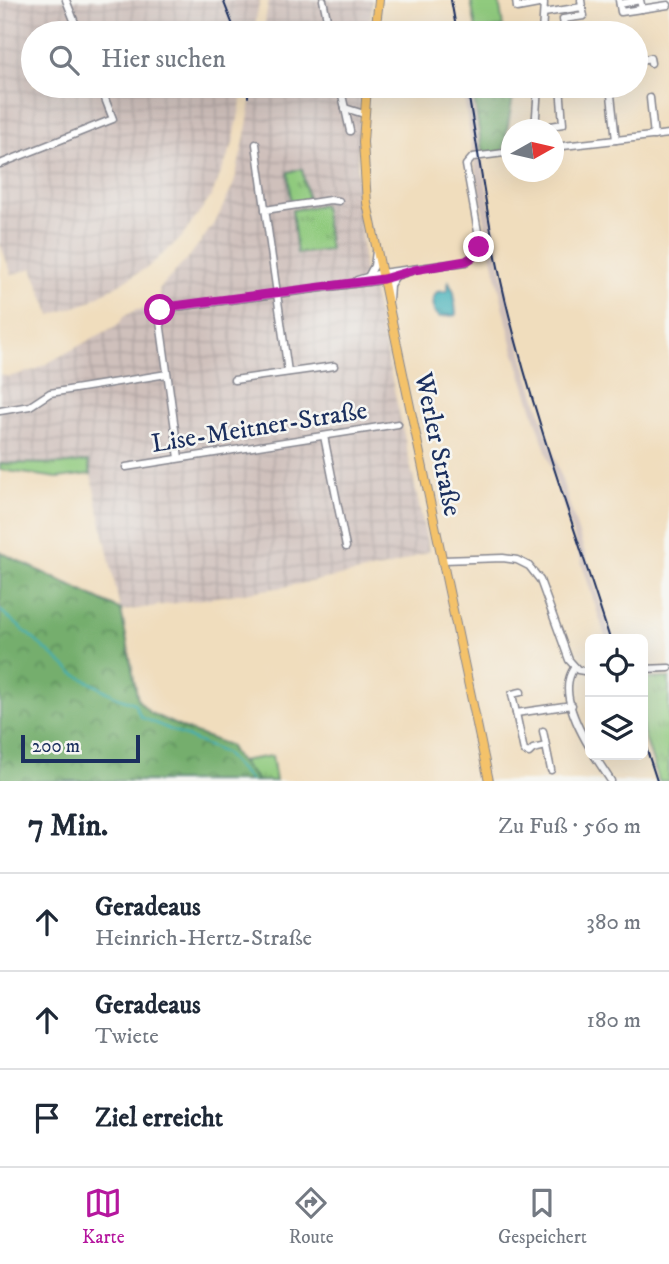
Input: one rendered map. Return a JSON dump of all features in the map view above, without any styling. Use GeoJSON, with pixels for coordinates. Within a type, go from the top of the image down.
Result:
{"type":"FeatureCollection","features":[{"type":"Feature","properties":{"kind":"main road"},"geometry":{"type":"LineString","coordinates":[[376,21],[379,0]]}},
{"type":"Feature","properties":{"kind":"main road","name":"Werler Straße"},"geometry":{"type":"LineString","coordinates":[[366,98],[363,171],[376,251],[489,781]]}},
{"type":"Feature","properties":{"kind":"street"},"geometry":{"type":"LineString","coordinates":[[66,0],[74,21]]}},
{"type":"Feature","properties":{"kind":"street"},"geometry":{"type":"LineString","coordinates":[[323,0],[327,21]]}},
{"type":"Feature","properties":{"kind":"street"},"geometry":{"type":"LineString","coordinates":[[516,0],[517,8],[525,3],[544,3],[543,21]]}},
{"type":"Feature","properties":{"kind":"street"},"geometry":{"type":"LineString","coordinates":[[620,2],[621,12],[669,5],[666,0]]}},
{"type":"Feature","properties":{"kind":"street"},"geometry":{"type":"LineString","coordinates":[[544,13],[562,11],[582,4],[584,16],[563,19],[562,11]]}},
{"type":"Feature","properties":{"kind":"street"},"geometry":{"type":"LineString","coordinates":[[0,164],[113,118],[105,98]]}},
{"type":"Feature","properties":{"kind":"street"},"geometry":{"type":"LineString","coordinates":[[343,98],[350,131]]}},
{"type":"Feature","properties":{"kind":"street"},"geometry":{"type":"LineString","coordinates":[[536,119],[537,98]]}},
{"type":"Feature","properties":{"kind":"street"},"geometry":{"type":"LineString","coordinates":[[561,98],[563,119]]}},
{"type":"Feature","properties":{"kind":"street"},"geometry":{"type":"LineString","coordinates":[[611,98],[616,140]]}},
{"type":"Feature","properties":{"kind":"street"},"geometry":{"type":"LineString","coordinates":[[650,98],[654,136]]}},
{"type":"Feature","properties":{"kind":"street"},"geometry":{"type":"LineString","coordinates":[[345,108],[364,114]]}},
{"type":"Feature","properties":{"kind":"street"},"geometry":{"type":"LineString","coordinates":[[564,124],[572,123]]}},
{"type":"Feature","properties":{"kind":"street"},"geometry":{"type":"LineString","coordinates":[[564,146],[669,134]]}},
{"type":"Feature","properties":{"kind":"street"},"geometry":{"type":"LineString","coordinates":[[256,144],[288,372]]}},
{"type":"Feature","properties":{"kind":"street"},"geometry":{"type":"LineString","coordinates":[[178,458],[159,314],[161,309],[352,282],[466,261],[477,252],[480,238],[466,165],[473,157],[501,153]]}},
{"type":"Feature","properties":{"kind":"street"},"geometry":{"type":"LineString","coordinates":[[265,210],[339,201]]}},
{"type":"Feature","properties":{"kind":"street"},"geometry":{"type":"LineString","coordinates":[[369,275],[374,266],[376,251]]}},
{"type":"Feature","properties":{"kind":"street"},"geometry":{"type":"LineString","coordinates":[[352,282],[369,275],[396,276],[414,270]]}},
{"type":"Feature","properties":{"kind":"street"},"geometry":{"type":"LineString","coordinates":[[388,305],[390,285],[396,276]]}},
{"type":"Feature","properties":{"kind":"street"},"geometry":{"type":"LineString","coordinates":[[233,380],[334,366]]}},
{"type":"Feature","properties":{"kind":"street"},"geometry":{"type":"LineString","coordinates":[[0,405],[4,410],[30,406],[50,393],[167,374]]}},
{"type":"Feature","properties":{"kind":"street","name":"Lise-Meitner-Straße"},"geometry":{"type":"LineString","coordinates":[[126,467],[398,424]]}},
{"type":"Feature","properties":{"kind":"street"},"geometry":{"type":"LineString","coordinates":[[324,436],[345,547]]}},
{"type":"Feature","properties":{"kind":"street"},"geometry":{"type":"LineString","coordinates":[[443,560],[503,558],[517,560],[529,566],[540,580],[565,652],[575,667],[585,670]]}},
{"type":"Feature","properties":{"kind":"street"},"geometry":{"type":"LineString","coordinates":[[575,667],[568,681],[572,705],[585,739]]}},
{"type":"Feature","properties":{"kind":"street"},"geometry":{"type":"LineString","coordinates":[[648,669],[669,668]]}},
{"type":"Feature","properties":{"kind":"street"},"geometry":{"type":"LineString","coordinates":[[521,692],[512,694],[526,753],[546,746]]}},
{"type":"Feature","properties":{"kind":"street"},"geometry":{"type":"LineString","coordinates":[[516,713],[572,705]]}},
{"type":"Feature","properties":{"kind":"street"},"geometry":{"type":"LineString","coordinates":[[581,731],[585,730]]}},
{"type":"Feature","properties":{"kind":"street"},"geometry":{"type":"LineString","coordinates":[[543,731],[551,770]]}},
{"type":"Feature","properties":{"kind":"street"},"geometry":{"type":"LineString","coordinates":[[597,760],[611,781]]}},
{"type":"Feature","properties":{"kind":"shaded area"},"geometry":{"type":"Polygon","coordinates":[[[0,0],[260,0],[256,21],[21,21],[21,98],[242,98],[233,144],[211,197],[181,238],[148,267],[87,303],[51,315],[32,268],[12,275],[0,244],[0,0]]]}},
{"type":"Feature","properties":{"kind":"shaded area"},"geometry":{"type":"Polygon","coordinates":[[[269,0],[372,0],[370,21],[265,21],[269,0]]]}},
{"type":"Feature","properties":{"kind":"shaded area"},"geometry":{"type":"Polygon","coordinates":[[[252,98],[361,98],[357,170],[364,271],[370,278],[429,551],[391,566],[284,587],[123,611],[120,608],[88,461],[68,464],[0,463],[0,374],[8,377],[35,370],[119,324],[123,317],[136,310],[162,304],[159,289],[189,257],[216,221],[234,183],[252,98]]]}},
{"type":"Feature","properties":{"kind":"shaded area"},"geometry":{"type":"Polygon","coordinates":[[[464,98],[471,98],[503,276],[524,360],[610,634],[604,634],[513,348],[487,236],[464,98]]]}},
{"type":"Feature","properties":{"kind":"green space"},"geometry":{"type":"Polygon","coordinates":[[[471,0],[499,0],[502,21],[474,21],[471,0]]]}},
{"type":"Feature","properties":{"kind":"green space"},"geometry":{"type":"Polygon","coordinates":[[[474,98],[513,98],[509,119],[501,119],[501,153],[483,156],[474,98]]]}},
{"type":"Feature","properties":{"kind":"green space"},"geometry":{"type":"Polygon","coordinates":[[[302,169],[308,200],[291,203],[288,172],[302,169]]]}},
{"type":"Feature","properties":{"kind":"green space"},"geometry":{"type":"Polygon","coordinates":[[[323,205],[330,250],[297,254],[292,210],[323,205]]]}},
{"type":"Feature","properties":{"kind":"green space"},"geometry":{"type":"Polygon","coordinates":[[[88,461],[91,474],[58,478],[0,470],[0,463],[68,464],[88,461]]]}},
{"type":"Feature","properties":{"kind":"green space"},"geometry":{"type":"Polygon","coordinates":[[[0,552],[121,610],[138,700],[150,713],[229,745],[235,756],[258,781],[0,781],[0,552]]]}},
{"type":"Feature","properties":{"kind":"green space"},"geometry":{"type":"Polygon","coordinates":[[[669,678],[669,781],[659,781],[648,747],[648,679],[669,678]]]}},
{"type":"Feature","properties":{"kind":"green space"},"geometry":{"type":"Polygon","coordinates":[[[272,756],[276,781],[258,781],[240,761],[272,756]]]}},
{"type":"Feature","properties":{"kind":"water"},"geometry":{"type":"Polygon","coordinates":[[[449,282],[454,292],[456,315],[439,317],[434,312],[433,298],[437,292],[447,291],[449,282]]]}},
{"type":"Feature","properties":{"kind":"waterway"},"geometry":{"type":"LineString","coordinates":[[0,610],[73,673],[115,696],[134,703],[141,717],[224,753],[251,781]]}},
{"type":"Feature","properties":{"kind":"railway"},"geometry":{"type":"LineString","coordinates":[[223,0],[231,21]]}},
{"type":"Feature","properties":{"kind":"railway"},"geometry":{"type":"LineString","coordinates":[[451,0],[455,21]]}},
{"type":"Feature","properties":{"kind":"railway"},"geometry":{"type":"LineString","coordinates":[[469,98],[491,230],[509,315],[544,438],[608,634]]}},
{"type":"Feature","properties":{"kind":"railway"},"geometry":{"type":"LineString","coordinates":[[648,753],[657,781]]}},
{"type":"Feature","properties":{"kind":"route"},"geometry":{"type":"LineString","coordinates":[[160,310],[166,307],[383,279],[414,270],[466,261],[473,257],[479,247]]}}]}
